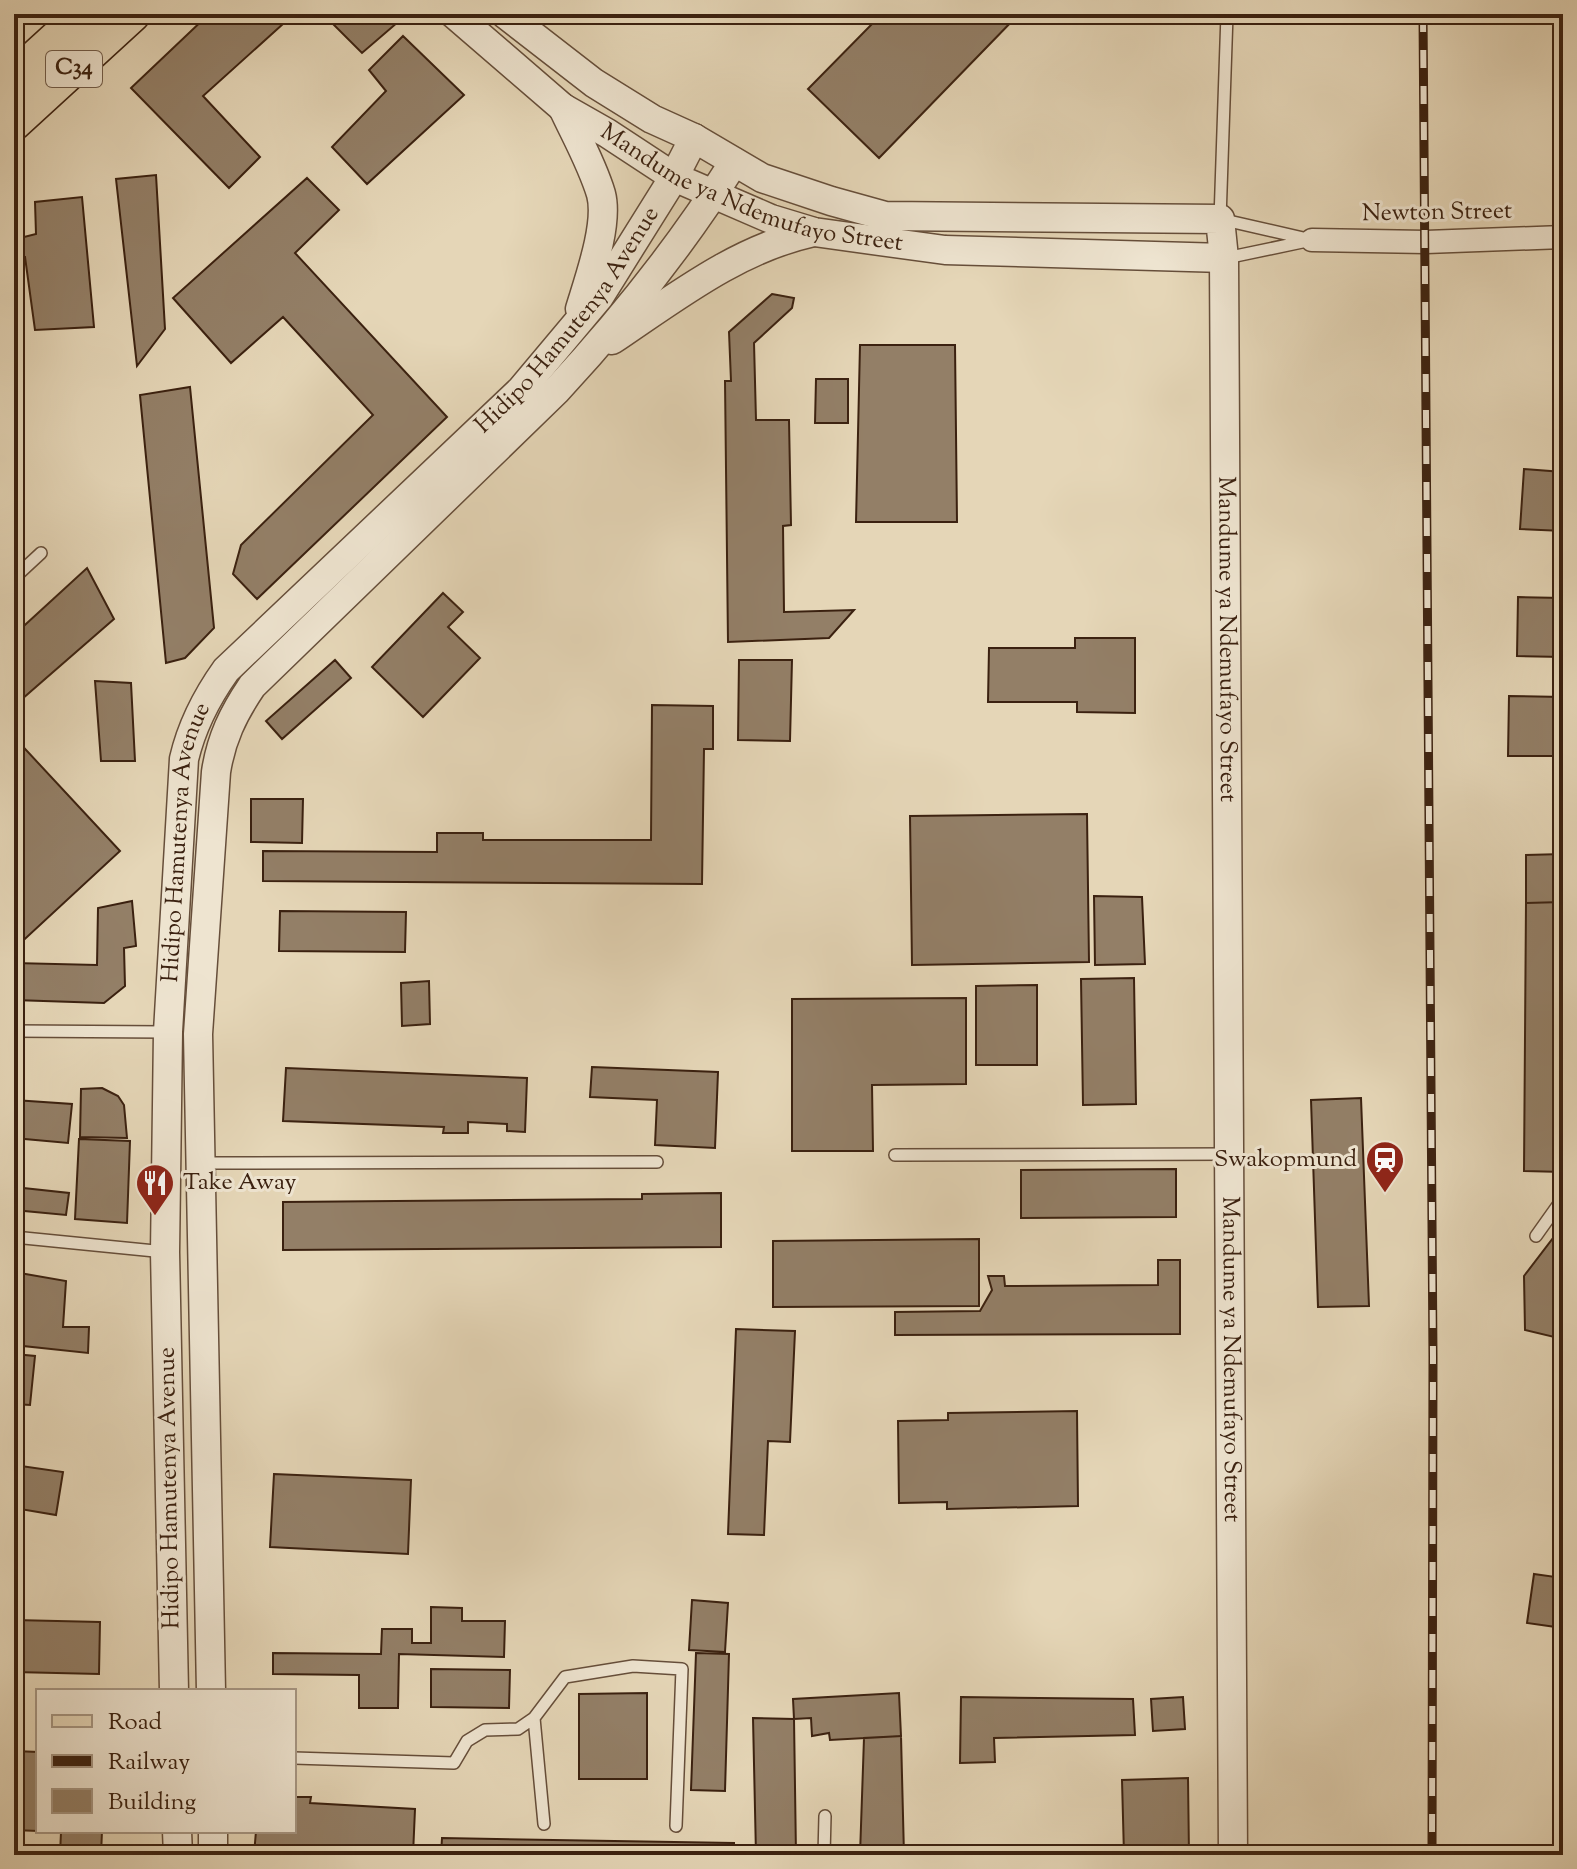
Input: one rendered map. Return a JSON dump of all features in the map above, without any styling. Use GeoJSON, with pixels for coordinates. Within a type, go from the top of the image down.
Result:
{"type":"FeatureCollection","features":[{"type":"Feature","properties":{"kind":"main road","name":"C34"},"geometry":{"type":"LineString","coordinates":[[14,77],[83,14]]}},
{"type":"Feature","properties":{"kind":"main road","name":"C34"},"geometry":{"type":"LineString","coordinates":[[14,123],[133,14]]}},
{"type":"Feature","properties":{"kind":"street","name":"Mandume ya Ndemufayo Street"},"geometry":{"type":"LineString","coordinates":[[454,14],[563,108],[674,177],[771,219],[814,232],[945,250],[1224,258],[1233,1855]]}},
{"type":"Feature","properties":{"kind":"street","name":"Mandume ya Ndemufayo Street"},"geometry":{"type":"LineString","coordinates":[[505,14],[594,83],[652,119],[694,138],[762,178],[797,192],[885,216],[1220,219]]}},
{"type":"Feature","properties":{"kind":"street"},"geometry":{"type":"LineString","coordinates":[[563,108],[602,196],[600,236],[573,329]]}},
{"type":"Feature","properties":{"kind":"street","name":"Hidipo Hamutenya Avenue"},"geometry":{"type":"LineString","coordinates":[[174,1689],[165,1252],[168,1032],[184,759],[191,731],[206,698],[226,670],[521,390],[573,329],[599,297],[674,177],[694,138]]}},
{"type":"Feature","properties":{"kind":"street","name":"Hidipo Hamutenya Avenue"},"geometry":{"type":"LineString","coordinates":[[211,1689],[198,1034],[216,772],[221,742],[252,686],[589,356],[734,162]]}},
{"type":"Feature","properties":{"kind":"street"},"geometry":{"type":"LineString","coordinates":[[1220,219],[1224,258]]}},
{"type":"Feature","properties":{"kind":"street"},"geometry":{"type":"LineString","coordinates":[[589,356],[703,278],[782,239],[814,232]]}},
{"type":"Feature","properties":{"kind":"street","name":"Newton Street"},"geometry":{"type":"LineString","coordinates":[[1312,240],[1426,242],[1563,237]]}},
{"type":"Feature","properties":{"kind":"street"},"geometry":{"type":"LineString","coordinates":[[177,1833],[178,1855]]}},
{"type":"Feature","properties":{"kind":"street"},"geometry":{"type":"LineString","coordinates":[[213,1833],[213,1855]]}},
{"type":"Feature","properties":{"kind":"lane"},"geometry":{"type":"LineString","coordinates":[[1220,219],[1227,14]]}},
{"type":"Feature","properties":{"kind":"lane","name":"Newton Street"},"geometry":{"type":"LineString","coordinates":[[1220,219],[1312,240]]}},
{"type":"Feature","properties":{"kind":"lane","name":"Newton Street"},"geometry":{"type":"LineString","coordinates":[[1224,258],[1312,240]]}},
{"type":"Feature","properties":{"kind":"lane"},"geometry":{"type":"LineString","coordinates":[[14,578],[41,553]]}},
{"type":"Feature","properties":{"kind":"lane"},"geometry":{"type":"LineString","coordinates":[[14,1031],[198,1034]]}},
{"type":"Feature","properties":{"kind":"lane"},"geometry":{"type":"LineString","coordinates":[[895,1155],[1230,1154]]}},
{"type":"Feature","properties":{"kind":"lane"},"geometry":{"type":"LineString","coordinates":[[200,1163],[657,1162]]}},
{"type":"Feature","properties":{"kind":"lane"},"geometry":{"type":"LineString","coordinates":[[1536,1236],[1563,1198]]}},
{"type":"Feature","properties":{"kind":"lane"},"geometry":{"type":"LineString","coordinates":[[14,1237],[165,1252]]}},
{"type":"Feature","properties":{"kind":"lane"},"geometry":{"type":"LineString","coordinates":[[296,1758],[454,1763],[467,1741],[485,1730],[518,1729],[534,1718],[565,1677],[633,1666],[682,1669],[676,1826]]}},
{"type":"Feature","properties":{"kind":"lane"},"geometry":{"type":"LineString","coordinates":[[534,1718],[544,1824]]}},
{"type":"Feature","properties":{"kind":"lane"},"geometry":{"type":"LineString","coordinates":[[824,1855],[825,1816]]}},
{"type":"Feature","properties":{"kind":"building"},"geometry":{"type":"Polygon","coordinates":[[[209,14],[294,14],[203,96],[260,157],[229,188],[131,88],[209,14]]]}},
{"type":"Feature","properties":{"kind":"building"},"geometry":{"type":"Polygon","coordinates":[[[323,14],[390,14],[398,22],[362,53],[323,14]]]}},
{"type":"Feature","properties":{"kind":"building"},"geometry":{"type":"Polygon","coordinates":[[[864,14],[1019,14],[879,158],[808,89],[873,23],[864,14]]]}},
{"type":"Feature","properties":{"kind":"building"},"geometry":{"type":"Polygon","coordinates":[[[403,36],[464,95],[367,184],[332,147],[386,91],[369,70],[403,36]]]}},
{"type":"Feature","properties":{"kind":"building"},"geometry":{"type":"Polygon","coordinates":[[[156,175],[165,329],[137,366],[116,179],[156,175]]]}},
{"type":"Feature","properties":{"kind":"building"},"geometry":{"type":"Polygon","coordinates":[[[307,178],[339,210],[295,253],[447,417],[257,599],[233,574],[241,545],[373,415],[283,317],[231,363],[173,298],[307,178]]]}},
{"type":"Feature","properties":{"kind":"building"},"geometry":{"type":"Polygon","coordinates":[[[82,197],[94,327],[35,330],[25,257],[15,256],[16,239],[36,234],[35,202],[82,197]]]}},
{"type":"Feature","properties":{"kind":"building"},"geometry":{"type":"Polygon","coordinates":[[[772,294],[794,298],[792,308],[754,343],[756,420],[789,420],[791,525],[783,526],[784,612],[854,610],[829,638],[728,642],[725,381],[731,381],[729,332],[772,294]]]}},
{"type":"Feature","properties":{"kind":"building"},"geometry":{"type":"Polygon","coordinates":[[[860,345],[955,345],[957,522],[856,522],[860,345]]]}},
{"type":"Feature","properties":{"kind":"building"},"geometry":{"type":"Polygon","coordinates":[[[816,379],[848,379],[848,423],[815,423],[816,379]]]}},
{"type":"Feature","properties":{"kind":"building"},"geometry":{"type":"Polygon","coordinates":[[[190,387],[214,628],[185,658],[166,663],[140,395],[190,387]]]}},
{"type":"Feature","properties":{"kind":"building"},"geometry":{"type":"Polygon","coordinates":[[[1524,469],[1563,472],[1563,531],[1520,529],[1524,469]]]}},
{"type":"Feature","properties":{"kind":"building"},"geometry":{"type":"Polygon","coordinates":[[[87,568],[114,619],[14,706],[14,635],[87,568]]]}},
{"type":"Feature","properties":{"kind":"building"},"geometry":{"type":"Polygon","coordinates":[[[443,593],[463,612],[448,627],[480,658],[423,717],[372,667],[443,593]]]}},
{"type":"Feature","properties":{"kind":"building"},"geometry":{"type":"Polygon","coordinates":[[[1518,597],[1563,598],[1563,657],[1517,656],[1518,597]]]}},
{"type":"Feature","properties":{"kind":"building"},"geometry":{"type":"Polygon","coordinates":[[[1075,638],[1135,638],[1135,713],[1077,712],[1077,702],[988,702],[989,648],[1075,648],[1075,638]]]}},
{"type":"Feature","properties":{"kind":"building"},"geometry":{"type":"Polygon","coordinates":[[[335,660],[351,678],[282,739],[266,721],[335,660]]]}},
{"type":"Feature","properties":{"kind":"building"},"geometry":{"type":"Polygon","coordinates":[[[739,660],[792,660],[790,741],[738,740],[739,660]]]}},
{"type":"Feature","properties":{"kind":"building"},"geometry":{"type":"Polygon","coordinates":[[[95,681],[131,683],[135,761],[101,761],[95,681]]]}},
{"type":"Feature","properties":{"kind":"building"},"geometry":{"type":"Polygon","coordinates":[[[1509,696],[1563,697],[1563,756],[1508,756],[1509,696]]]}},
{"type":"Feature","properties":{"kind":"building"},"geometry":{"type":"Polygon","coordinates":[[[652,705],[713,706],[713,749],[704,749],[702,884],[263,881],[263,851],[437,852],[437,833],[483,833],[483,840],[651,840],[652,705]]]}},
{"type":"Feature","properties":{"kind":"building"},"geometry":{"type":"Polygon","coordinates":[[[14,737],[120,851],[14,949],[14,737]]]}},
{"type":"Feature","properties":{"kind":"building"},"geometry":{"type":"Polygon","coordinates":[[[251,799],[303,799],[302,843],[251,842],[251,799]]]}},
{"type":"Feature","properties":{"kind":"building"},"geometry":{"type":"Polygon","coordinates":[[[1087,814],[1089,962],[912,965],[910,816],[1087,814]]]}},
{"type":"Feature","properties":{"kind":"building"},"geometry":{"type":"Polygon","coordinates":[[[1563,854],[1563,902],[1526,903],[1526,855],[1563,854]]]}},
{"type":"Feature","properties":{"kind":"building"},"geometry":{"type":"Polygon","coordinates":[[[1094,896],[1142,897],[1145,964],[1095,965],[1094,896]]]}},
{"type":"Feature","properties":{"kind":"building"},"geometry":{"type":"Polygon","coordinates":[[[132,901],[136,946],[124,948],[125,986],[104,1003],[14,1000],[14,963],[97,965],[98,908],[132,901]]]}},
{"type":"Feature","properties":{"kind":"building"},"geometry":{"type":"Polygon","coordinates":[[[1563,902],[1563,1172],[1524,1171],[1526,903],[1563,902]]]}},
{"type":"Feature","properties":{"kind":"building"},"geometry":{"type":"Polygon","coordinates":[[[280,911],[406,912],[405,952],[279,951],[280,911]]]}},
{"type":"Feature","properties":{"kind":"building"},"geometry":{"type":"Polygon","coordinates":[[[1134,978],[1136,1104],[1083,1105],[1081,979],[1134,978]]]}},
{"type":"Feature","properties":{"kind":"building"},"geometry":{"type":"Polygon","coordinates":[[[429,981],[430,1024],[402,1026],[401,983],[429,981]]]}},
{"type":"Feature","properties":{"kind":"building"},"geometry":{"type":"Polygon","coordinates":[[[1037,985],[1037,1065],[976,1065],[976,986],[1037,985]]]}},
{"type":"Feature","properties":{"kind":"building"},"geometry":{"type":"Polygon","coordinates":[[[966,998],[966,1084],[872,1085],[873,1151],[792,1151],[792,999],[966,998]]]}},
{"type":"Feature","properties":{"kind":"building"},"geometry":{"type":"Polygon","coordinates":[[[592,1067],[718,1072],[715,1148],[655,1145],[657,1100],[590,1097],[592,1067]]]}},
{"type":"Feature","properties":{"kind":"building"},"geometry":{"type":"Polygon","coordinates":[[[286,1068],[527,1078],[525,1132],[507,1131],[507,1124],[468,1122],[468,1133],[443,1133],[444,1127],[283,1121],[286,1068]]]}},
{"type":"Feature","properties":{"kind":"building"},"geometry":{"type":"Polygon","coordinates":[[[102,1088],[118,1096],[124,1105],[127,1138],[80,1137],[81,1089],[102,1088]]]}},
{"type":"Feature","properties":{"kind":"building"},"geometry":{"type":"Polygon","coordinates":[[[1361,1098],[1369,1306],[1318,1307],[1311,1100],[1361,1098]]]}},
{"type":"Feature","properties":{"kind":"building"},"geometry":{"type":"Polygon","coordinates":[[[14,1100],[72,1104],[68,1143],[14,1138],[14,1100]]]}},
{"type":"Feature","properties":{"kind":"building"},"geometry":{"type":"Polygon","coordinates":[[[79,1139],[130,1141],[127,1223],[75,1219],[79,1139]]]}},
{"type":"Feature","properties":{"kind":"building"},"geometry":{"type":"Polygon","coordinates":[[[1176,1169],[1176,1217],[1021,1218],[1021,1170],[1176,1169]]]}},
{"type":"Feature","properties":{"kind":"building"},"geometry":{"type":"Polygon","coordinates":[[[14,1187],[69,1193],[66,1215],[14,1210],[14,1187]]]}},
{"type":"Feature","properties":{"kind":"building"},"geometry":{"type":"Polygon","coordinates":[[[721,1193],[721,1247],[283,1250],[283,1202],[642,1199],[642,1194],[721,1193]]]}},
{"type":"Feature","properties":{"kind":"building"},"geometry":{"type":"Polygon","coordinates":[[[1563,1225],[1563,1326],[1554,1337],[1525,1330],[1524,1276],[1563,1225]]]}},
{"type":"Feature","properties":{"kind":"building"},"geometry":{"type":"Polygon","coordinates":[[[979,1239],[979,1306],[773,1307],[773,1241],[979,1239]]]}},
{"type":"Feature","properties":{"kind":"building"},"geometry":{"type":"Polygon","coordinates":[[[1158,1260],[1180,1260],[1180,1334],[895,1335],[895,1312],[980,1311],[992,1290],[988,1276],[1004,1276],[1005,1286],[1158,1285],[1158,1260]]]}},
{"type":"Feature","properties":{"kind":"building"},"geometry":{"type":"Polygon","coordinates":[[[14,1272],[66,1281],[63,1327],[89,1327],[88,1353],[14,1345],[14,1272]]]}},
{"type":"Feature","properties":{"kind":"building"},"geometry":{"type":"Polygon","coordinates":[[[736,1329],[795,1331],[790,1442],[768,1441],[764,1535],[728,1534],[736,1329]]]}},
{"type":"Feature","properties":{"kind":"building"},"geometry":{"type":"Polygon","coordinates":[[[14,1354],[35,1356],[30,1405],[14,1404],[14,1354]]]}},
{"type":"Feature","properties":{"kind":"building"},"geometry":{"type":"Polygon","coordinates":[[[1077,1411],[1078,1506],[947,1509],[947,1502],[899,1503],[898,1421],[948,1420],[948,1413],[1077,1411]]]}},
{"type":"Feature","properties":{"kind":"building"},"geometry":{"type":"Polygon","coordinates":[[[14,1424],[20,1425],[17,1449],[14,1449],[14,1424]]]}},
{"type":"Feature","properties":{"kind":"building"},"geometry":{"type":"Polygon","coordinates":[[[14,1465],[63,1472],[56,1515],[14,1508],[14,1465]]]}},
{"type":"Feature","properties":{"kind":"building"},"geometry":{"type":"Polygon","coordinates":[[[274,1474],[411,1480],[408,1554],[270,1547],[274,1474]]]}},
{"type":"Feature","properties":{"kind":"building"},"geometry":{"type":"Polygon","coordinates":[[[1534,1574],[1563,1578],[1563,1628],[1527,1623],[1534,1574]]]}},
{"type":"Feature","properties":{"kind":"building"},"geometry":{"type":"Polygon","coordinates":[[[692,1600],[728,1603],[725,1652],[689,1650],[692,1600]]]}},
{"type":"Feature","properties":{"kind":"building"},"geometry":{"type":"Polygon","coordinates":[[[431,1607],[462,1608],[462,1621],[505,1621],[504,1657],[399,1654],[398,1708],[359,1708],[359,1675],[273,1674],[273,1653],[381,1654],[382,1629],[412,1629],[412,1643],[431,1643],[431,1607]]]}},
{"type":"Feature","properties":{"kind":"building"},"geometry":{"type":"Polygon","coordinates":[[[14,1620],[100,1622],[99,1674],[14,1672],[14,1620]]]}},
{"type":"Feature","properties":{"kind":"building"},"geometry":{"type":"Polygon","coordinates":[[[696,1653],[729,1654],[725,1791],[691,1790],[696,1653]]]}},
{"type":"Feature","properties":{"kind":"building"},"geometry":{"type":"Polygon","coordinates":[[[431,1669],[510,1670],[509,1708],[431,1707],[431,1669]]]}},
{"type":"Feature","properties":{"kind":"building"},"geometry":{"type":"Polygon","coordinates":[[[647,1693],[647,1779],[579,1779],[579,1694],[647,1693]]]}},
{"type":"Feature","properties":{"kind":"building"},"geometry":{"type":"Polygon","coordinates":[[[899,1693],[901,1736],[830,1740],[829,1733],[812,1736],[811,1718],[794,1719],[793,1699],[899,1693]]]}},
{"type":"Feature","properties":{"kind":"building"},"geometry":{"type":"Polygon","coordinates":[[[961,1697],[1133,1699],[1135,1735],[994,1738],[995,1762],[960,1763],[961,1697]]]}},
{"type":"Feature","properties":{"kind":"building"},"geometry":{"type":"Polygon","coordinates":[[[1183,1697],[1185,1729],[1153,1731],[1151,1699],[1183,1697]]]}},
{"type":"Feature","properties":{"kind":"building"},"geometry":{"type":"Polygon","coordinates":[[[753,1718],[794,1719],[796,1855],[756,1855],[753,1718]]]}},
{"type":"Feature","properties":{"kind":"building"},"geometry":{"type":"Polygon","coordinates":[[[901,1736],[904,1855],[860,1855],[864,1738],[901,1736]]]}},
{"type":"Feature","properties":{"kind":"building"},"geometry":{"type":"Polygon","coordinates":[[[14,1751],[36,1752],[36,1831],[14,1830],[14,1751]]]}},
{"type":"Feature","properties":{"kind":"building"},"geometry":{"type":"Polygon","coordinates":[[[1188,1778],[1189,1855],[1124,1855],[1122,1780],[1188,1778]]]}},
{"type":"Feature","properties":{"kind":"building"},"geometry":{"type":"Polygon","coordinates":[[[296,1797],[311,1797],[310,1803],[415,1809],[413,1855],[254,1855],[256,1833],[296,1833],[296,1797]]]}},
{"type":"Feature","properties":{"kind":"building"},"geometry":{"type":"Polygon","coordinates":[[[61,1833],[102,1833],[101,1855],[60,1855],[61,1833]]]}},
{"type":"Feature","properties":{"kind":"building"},"geometry":{"type":"Polygon","coordinates":[[[442,1838],[734,1843],[734,1855],[441,1855],[442,1838]]]}},
{"type":"Feature","properties":{"kind":"railway"},"geometry":{"type":"LineString","coordinates":[[1423,14],[1433,1357],[1432,1855]]}},
{"type":"Feature","properties":{"kind":"place","name":"Swakopmund"},"geometry":{"type":"Point","coordinates":[1385,1194]}},
{"type":"Feature","properties":{"kind":"place","name":"Take Away"},"geometry":{"type":"Point","coordinates":[155,1217]}}]}
